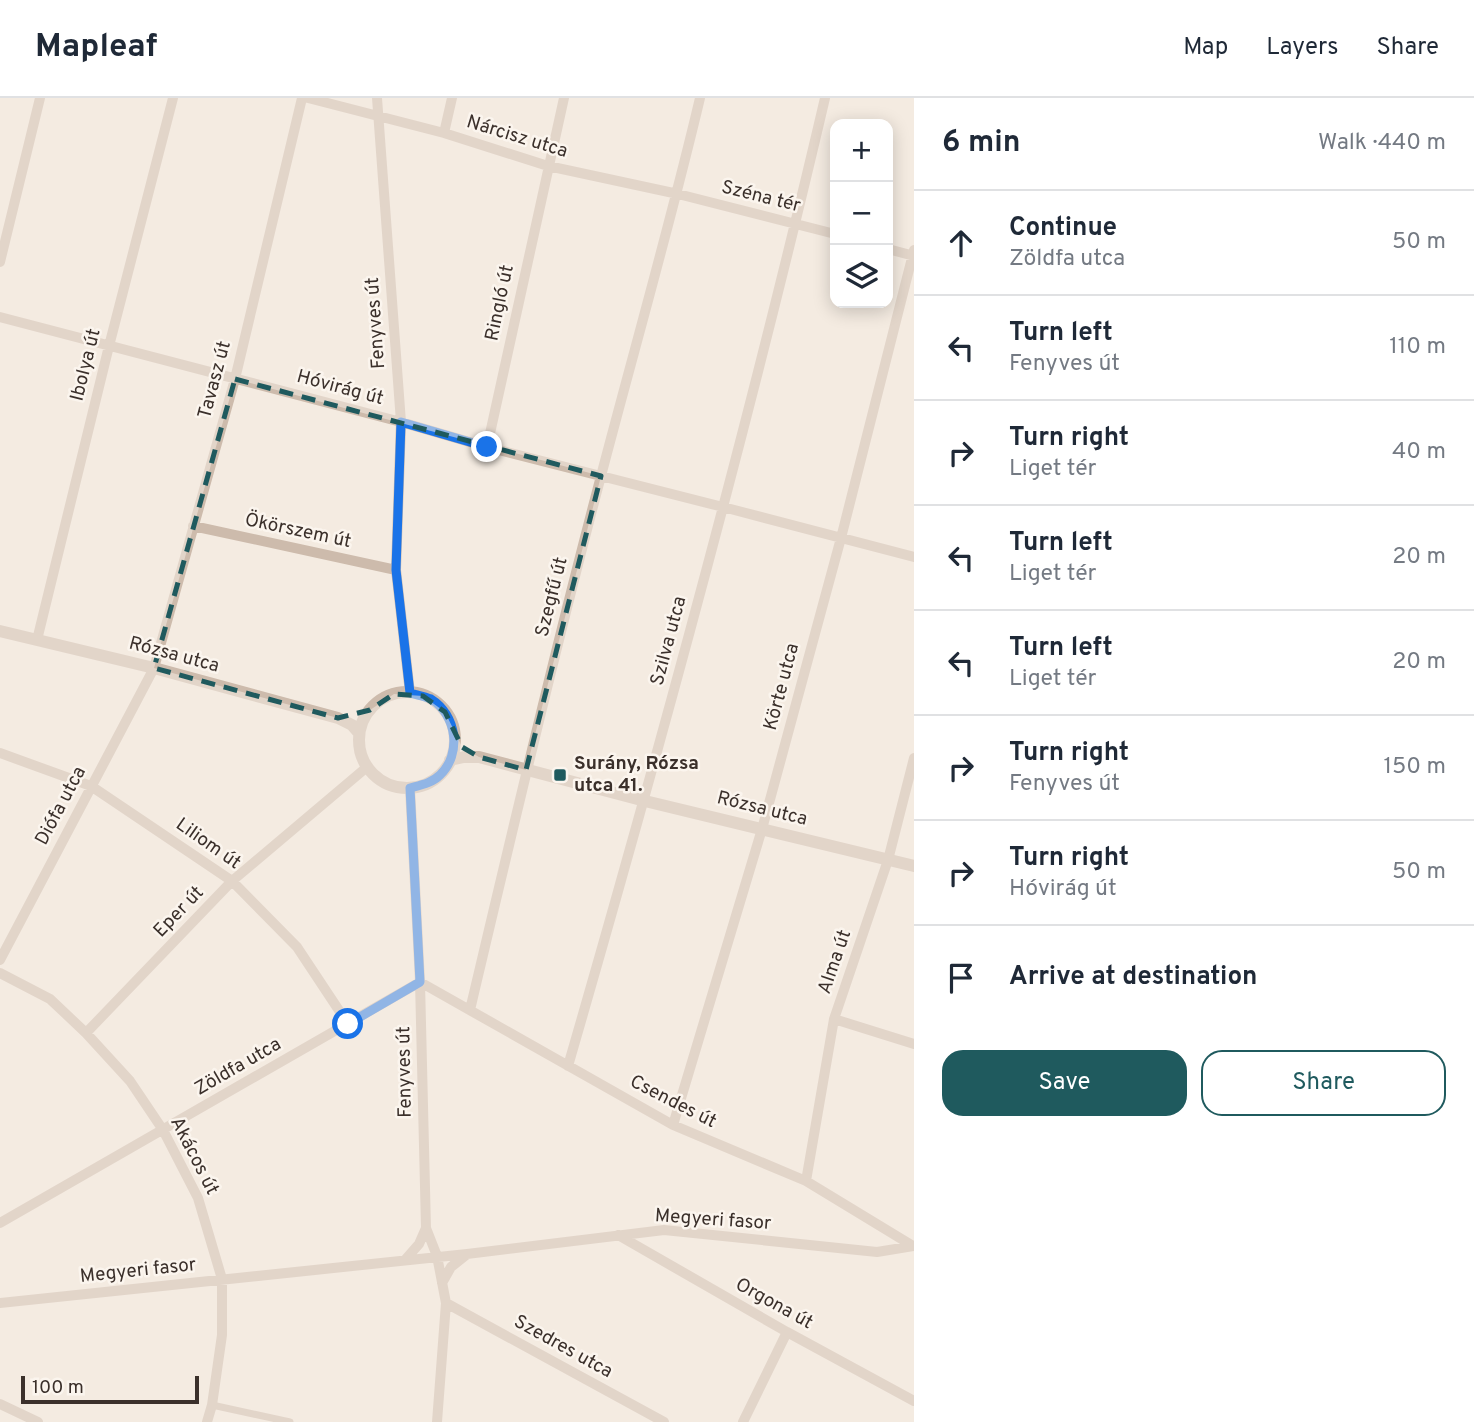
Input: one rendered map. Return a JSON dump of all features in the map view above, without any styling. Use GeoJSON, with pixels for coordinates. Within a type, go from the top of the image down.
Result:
{"type":"FeatureCollection","features":[{"type":"Feature","properties":{"kind":"street"},"geometry":{"type":"LineString","coordinates":[[0,262],[40,98]]}},
{"type":"Feature","properties":{"kind":"street","name":"Ibolya út"},"geometry":{"type":"LineString","coordinates":[[37,640],[173,98]]}},
{"type":"Feature","properties":{"kind":"street","name":"Tavasz út"},"geometry":{"type":"LineString","coordinates":[[154,668],[235,379],[302,98]]}},
{"type":"Feature","properties":{"kind":"street","name":"Nárcisz utca"},"geometry":{"type":"LineString","coordinates":[[308,98],[444,133],[548,166],[678,194]]}},
{"type":"Feature","properties":{"kind":"street","name":"Fenyves út"},"geometry":{"type":"LineString","coordinates":[[377,98],[401,422],[396,570],[410,693]]}},
{"type":"Feature","properties":{"kind":"street"},"geometry":{"type":"LineString","coordinates":[[444,133],[452,98]]}},
{"type":"Feature","properties":{"kind":"street","name":"Ringló út"},"geometry":{"type":"LineString","coordinates":[[487,447],[564,98]]}},
{"type":"Feature","properties":{"kind":"street","name":"Szegfű út"},"geometry":{"type":"LineString","coordinates":[[470,1010],[526,770],[601,476],[678,194],[700,98]]}},
{"type":"Feature","properties":{"kind":"street","name":"Szilva utca"},"geometry":{"type":"LineString","coordinates":[[568,1066],[645,800],[723,507],[796,224],[825,98]]}},
{"type":"Feature","properties":{"kind":"street","name":"Széna tér"},"geometry":{"type":"LineString","coordinates":[[678,194],[830,233]]}},
{"type":"Feature","properties":{"kind":"street"},"geometry":{"type":"LineString","coordinates":[[893,250],[914,254]]}},
{"type":"Feature","properties":{"kind":"street","name":"Körte utca"},"geometry":{"type":"LineString","coordinates":[[673,1125],[762,829],[914,254]]}},
{"type":"Feature","properties":{"kind":"street","name":"Hóvirág út"},"geometry":{"type":"LineString","coordinates":[[0,317],[914,557]]}},
{"type":"Feature","properties":{"kind":"street","name":"Ökörszem út"},"geometry":{"type":"LineString","coordinates":[[193,526],[396,570]]}},
{"type":"Feature","properties":{"kind":"street","name":"Rózsa utca"},"geometry":{"type":"LineString","coordinates":[[0,631],[154,668],[338,718]]}},
{"type":"Feature","properties":{"kind":"street","name":"Diófa utca"},"geometry":{"type":"LineString","coordinates":[[0,960],[154,668]]}},
{"type":"Feature","properties":{"kind":"street"},"geometry":{"type":"LineString","coordinates":[[338,718],[355,716],[370,710],[394,694],[423,696],[439,705],[449,719],[454,737],[450,760],[440,775],[426,784],[410,788],[396,787],[381,781],[367,767],[360,750],[359,733],[370,710]]}},
{"type":"Feature","properties":{"kind":"street"},"geometry":{"type":"LineString","coordinates":[[338,718],[352,725],[359,733]]}},
{"type":"Feature","properties":{"kind":"street"},"geometry":{"type":"LineString","coordinates":[[454,737],[462,747],[479,757]]}},
{"type":"Feature","properties":{"kind":"street","name":"Liliom út"},"geometry":{"type":"LineString","coordinates":[[0,753],[91,786],[232,881],[297,947],[348,1024]]}},
{"type":"Feature","properties":{"kind":"street"},"geometry":{"type":"LineString","coordinates":[[450,760],[479,757]]}},
{"type":"Feature","properties":{"kind":"street","name":"Rózsa utca"},"geometry":{"type":"LineString","coordinates":[[479,757],[914,866]]}},
{"type":"Feature","properties":{"kind":"street","name":"Alma út"},"geometry":{"type":"LineString","coordinates":[[806,1181],[834,1019],[888,860],[914,758]]}},
{"type":"Feature","properties":{"kind":"street","name":"Eper út"},"geometry":{"type":"LineString","coordinates":[[86,1033],[232,881],[367,767]]}},
{"type":"Feature","properties":{"kind":"street","name":"Fenyves út"},"geometry":{"type":"LineString","coordinates":[[410,788],[420,982],[426,1228]]}},
{"type":"Feature","properties":{"kind":"street","name":"Akácos út"},"geometry":{"type":"LineString","coordinates":[[0,973],[50,999],[130,1081],[163,1130],[198,1198],[222,1279],[222,1335],[208,1422]]}},
{"type":"Feature","properties":{"kind":"street","name":"Csendes út"},"geometry":{"type":"LineString","coordinates":[[420,982],[673,1125],[806,1181],[914,1246]]}},
{"type":"Feature","properties":{"kind":"street","name":"Zöldfa utca"},"geometry":{"type":"LineString","coordinates":[[0,1223],[420,982]]}},
{"type":"Feature","properties":{"kind":"street"},"geometry":{"type":"LineString","coordinates":[[834,1019],[914,1044]]}},
{"type":"Feature","properties":{"kind":"street"},"geometry":{"type":"LineString","coordinates":[[426,1228],[437,1256],[446,1303],[438,1422]]}},
{"type":"Feature","properties":{"kind":"street"},"geometry":{"type":"LineString","coordinates":[[405,1260],[419,1244],[426,1228]]}},
{"type":"Feature","properties":{"kind":"street","name":"Megyeri fasor"},"geometry":{"type":"LineString","coordinates":[[0,1303],[467,1254],[664,1230],[877,1252],[914,1246]]}},
{"type":"Feature","properties":{"kind":"street","name":"Orgona út"},"geometry":{"type":"LineString","coordinates":[[618,1235],[914,1401]]}},
{"type":"Feature","properties":{"kind":"street"},"geometry":{"type":"LineString","coordinates":[[442,1283],[451,1267],[467,1254]]}},
{"type":"Feature","properties":{"kind":"street","name":"Szedres utca"},"geometry":{"type":"LineString","coordinates":[[446,1303],[664,1422]]}},
{"type":"Feature","properties":{"kind":"street"},"geometry":{"type":"LineString","coordinates":[[743,1422],[787,1332]]}},
{"type":"Feature","properties":{"kind":"street"},"geometry":{"type":"LineString","coordinates":[[0,1404],[38,1422]]}},
{"type":"Feature","properties":{"kind":"street"},"geometry":{"type":"LineString","coordinates":[[212,1405],[290,1422]]}},
{"type":"Feature","properties":{"kind":"highlighted area"},"geometry":{"type":"Polygon","coordinates":[[[235,379],[601,476],[526,770],[479,757],[462,747],[445,712],[423,696],[394,694],[370,710],[338,718],[154,668],[235,379]]]}},
{"type":"Feature","properties":{"kind":"place","name":"Surány, Rózsa utca 41."},"geometry":{"type":"Point","coordinates":[560,775]}},
{"type":"Feature","properties":{"kind":"route"},"geometry":{"type":"LineString","coordinates":[[348,1024],[420,982],[410,788],[426,784],[440,775],[450,760],[454,747],[453,728],[439,705],[423,696],[410,693],[396,570],[401,422],[487,447]]}}]}
